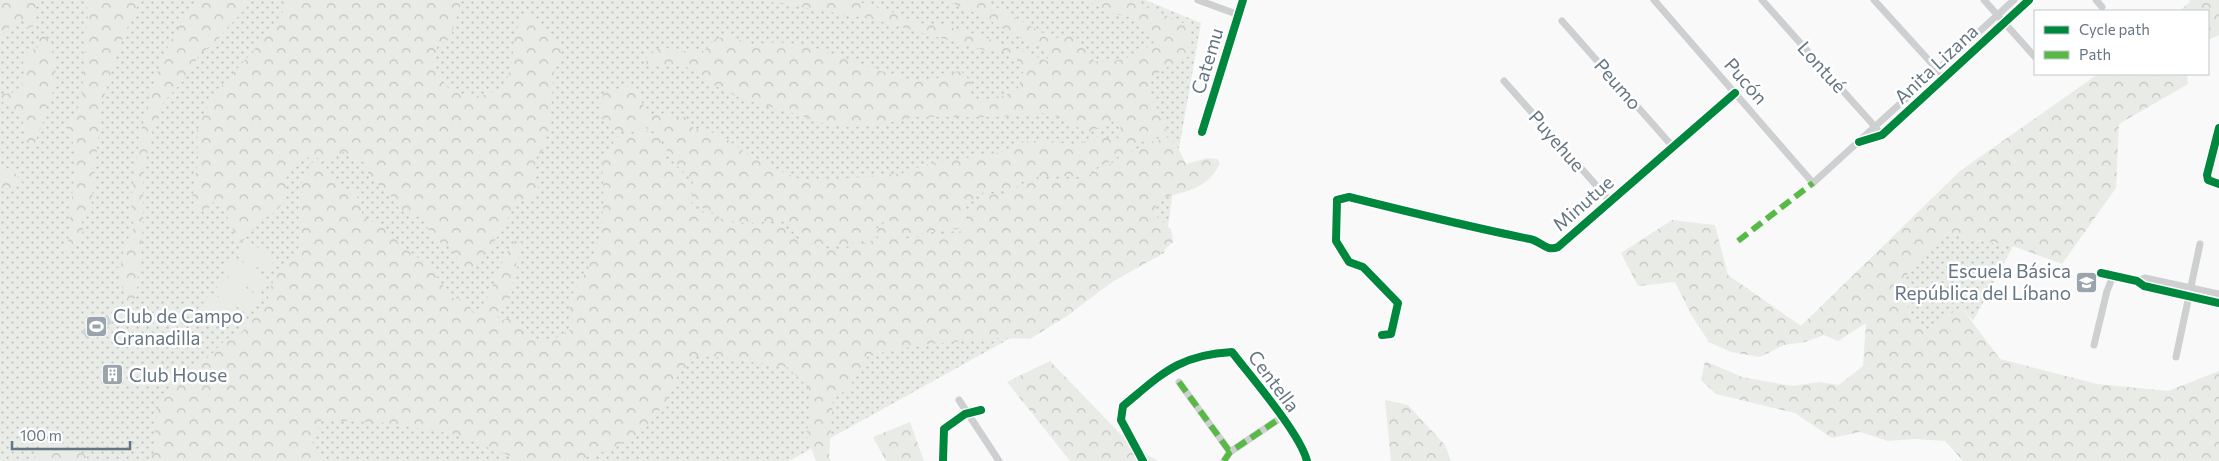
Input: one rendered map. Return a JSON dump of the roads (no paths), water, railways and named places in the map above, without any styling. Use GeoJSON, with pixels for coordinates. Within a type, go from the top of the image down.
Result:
{"type":"FeatureCollection","features":[{"type":"Feature","properties":{"kind":"street"},"geometry":{"type":"LineString","coordinates":[[1198,0],[1239,16]]}},
{"type":"Feature","properties":{"kind":"street","name":"Catemu"},"geometry":{"type":"LineString","coordinates":[[1202,132],[1243,0]]}},
{"type":"Feature","properties":{"kind":"street","name":"Pucón"},"geometry":{"type":"LineString","coordinates":[[1654,0],[1813,183]]}},
{"type":"Feature","properties":{"kind":"street","name":"Lontué"},"geometry":{"type":"LineString","coordinates":[[1762,0],[1882,135]]}},
{"type":"Feature","properties":{"kind":"street"},"geometry":{"type":"LineString","coordinates":[[1874,0],[1945,78]]}},
{"type":"Feature","properties":{"kind":"street"},"geometry":{"type":"LineString","coordinates":[[1984,0],[2034,56]]}},
{"type":"Feature","properties":{"kind":"street","name":"Anita Lizana"},"geometry":{"type":"LineString","coordinates":[[1813,183],[2014,0]]}},
{"type":"Feature","properties":{"kind":"street","name":"Anita Lizana"},"geometry":{"type":"LineString","coordinates":[[1859,142],[1882,135],[2029,0]]}},
{"type":"Feature","properties":{"kind":"street"},"geometry":{"type":"LineString","coordinates":[[2096,0],[2102,7]]}},
{"type":"Feature","properties":{"kind":"street","name":"Peumo"},"geometry":{"type":"LineString","coordinates":[[1562,21],[1674,147]]}},
{"type":"Feature","properties":{"kind":"street","name":"Puyehue"},"geometry":{"type":"LineString","coordinates":[[1504,81],[1610,202]]}},
{"type":"Feature","properties":{"kind":"street","name":"Minutue"},"geometry":{"type":"LineString","coordinates":[[1382,335],[1390,334],[1398,303],[1364,267],[1349,262],[1344,255],[1336,241],[1337,200],[1350,197],[1481,230],[1532,239],[1546,248],[1552,249],[1558,247],[1734,93]]}},
{"type":"Feature","properties":{"kind":"street"},"geometry":{"type":"LineString","coordinates":[[2219,128],[2207,175],[2208,180],[2219,184]]}},
{"type":"Feature","properties":{"kind":"street"},"geometry":{"type":"LineString","coordinates":[[2176,357],[2200,244]]}},
{"type":"Feature","properties":{"kind":"street"},"geometry":{"type":"LineString","coordinates":[[2101,273],[2138,281],[2144,286],[2219,304]]}},
{"type":"Feature","properties":{"kind":"street"},"geometry":{"type":"LineString","coordinates":[[2094,345],[2107,291],[2113,276]]}},
{"type":"Feature","properties":{"kind":"street"},"geometry":{"type":"LineString","coordinates":[[2138,281],[2145,278],[2219,294]]}},
{"type":"Feature","properties":{"kind":"street","name":"Centella"},"geometry":{"type":"LineString","coordinates":[[1143,461],[1121,420],[1122,406],[1168,368],[1208,353],[1232,352],[1282,417],[1304,451],[1306,461]]}},
{"type":"Feature","properties":{"kind":"street"},"geometry":{"type":"LineString","coordinates":[[1179,382],[1230,452]]}},
{"type":"Feature","properties":{"kind":"street"},"geometry":{"type":"LineString","coordinates":[[960,400],[967,414],[999,461]]}},
{"type":"Feature","properties":{"kind":"street"},"geometry":{"type":"LineString","coordinates":[[943,461],[944,429],[967,414],[981,410]]}},
{"type":"Feature","properties":{"kind":"street"},"geometry":{"type":"LineString","coordinates":[[1224,461],[1230,452],[1282,417]]}},
{"type":"Feature","properties":{"kind":"place","name":"Escuela Básica República del Líbano"},"geometry":{"type":"Point","coordinates":[2087,282]}},
{"type":"Feature","properties":{"kind":"place","name":"Club de Campo Granadilla"},"geometry":{"type":"Point","coordinates":[97,327]}},
{"type":"Feature","properties":{"kind":"place","name":"Club House"},"geometry":{"type":"Point","coordinates":[113,375]}}]}
